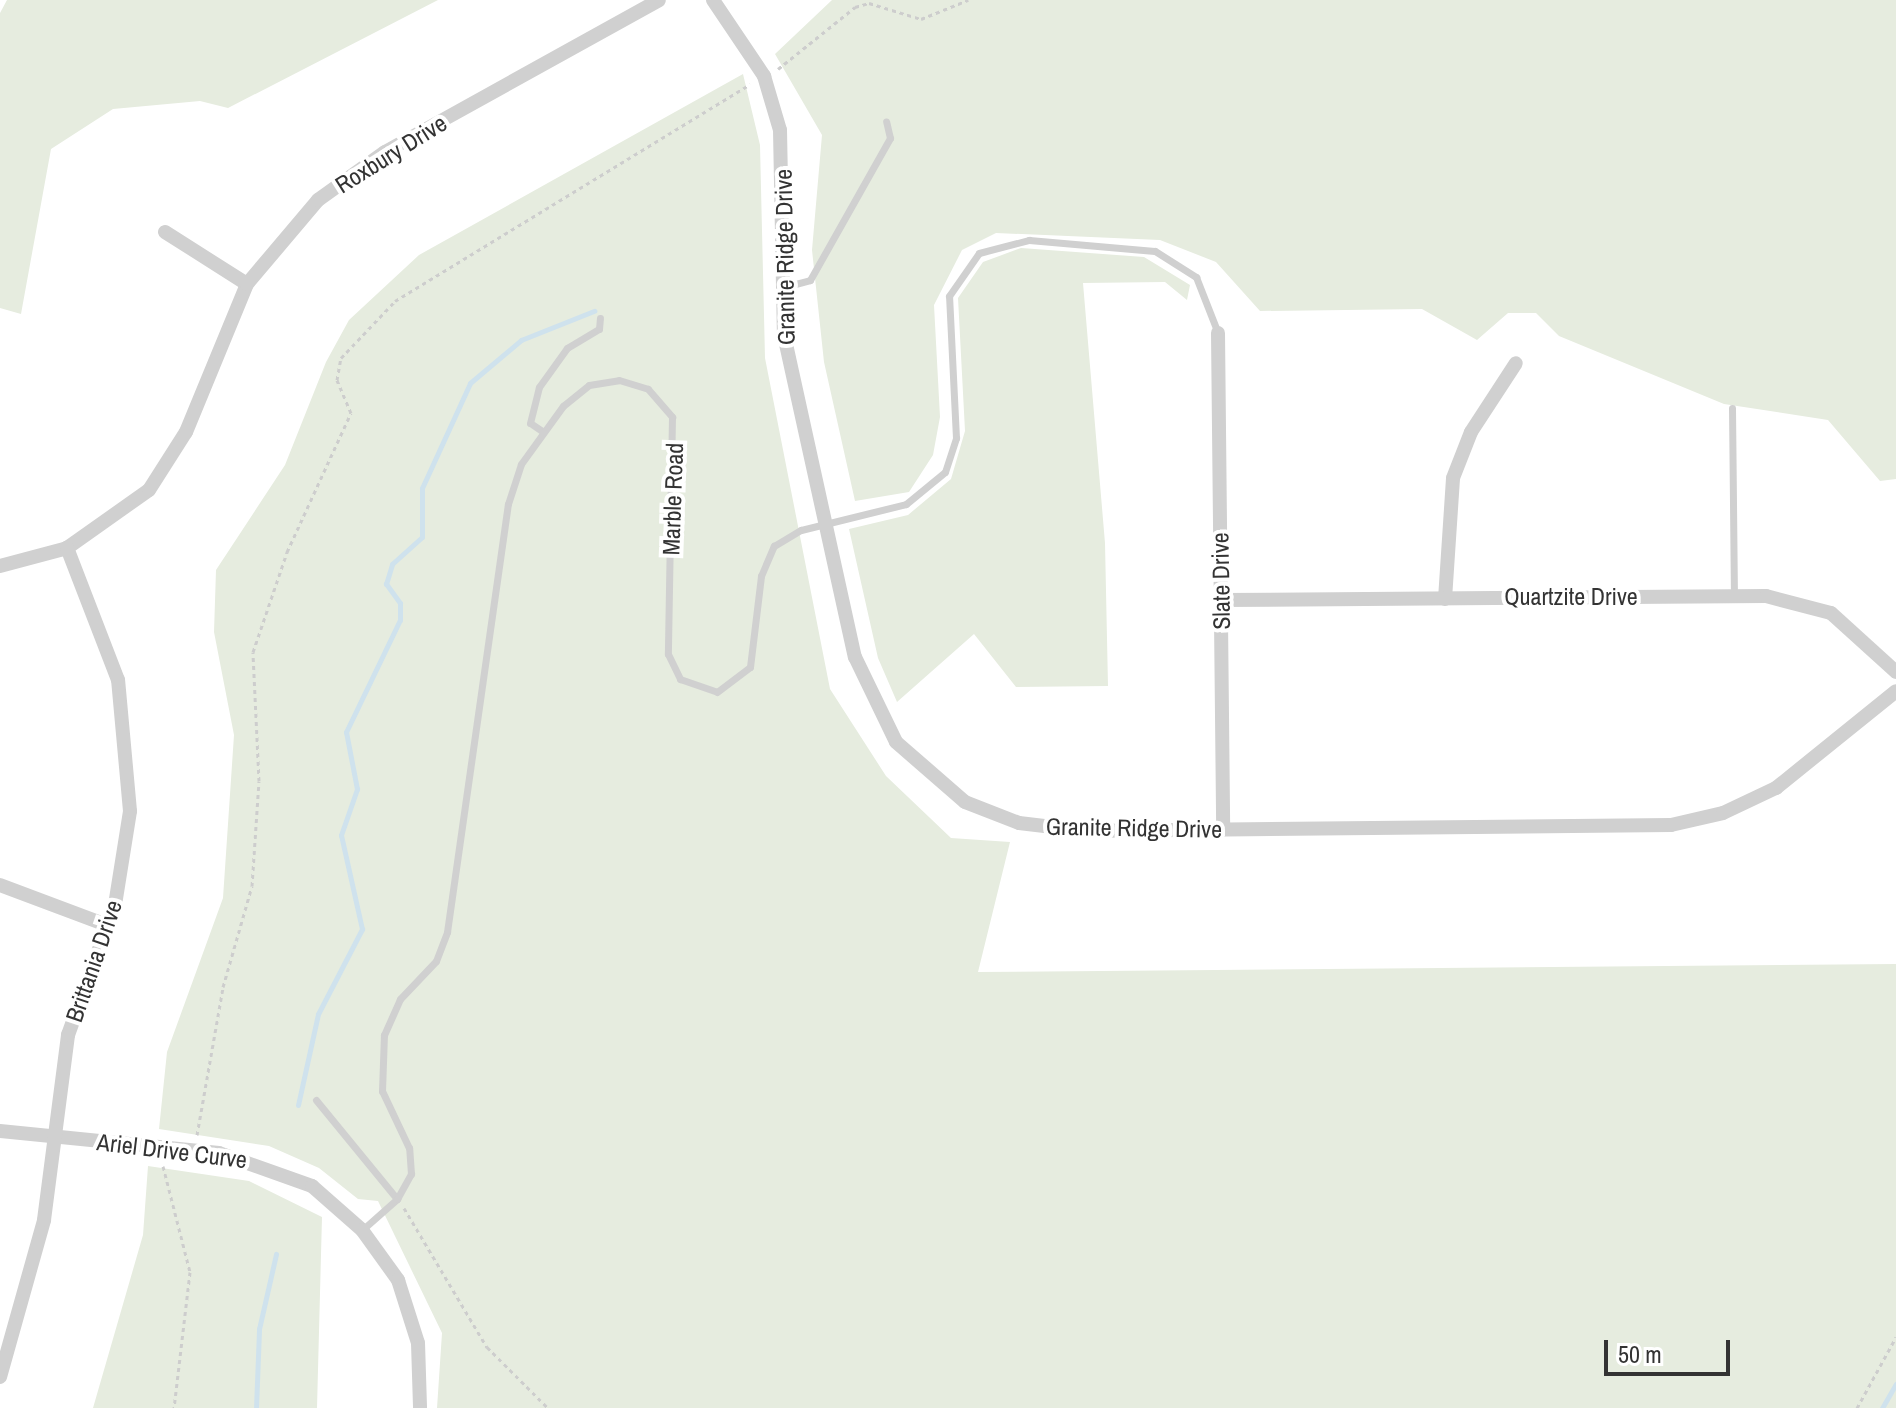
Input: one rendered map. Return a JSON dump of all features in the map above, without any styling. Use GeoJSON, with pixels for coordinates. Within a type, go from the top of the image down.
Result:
{"type":"FeatureCollection","features":[{"type":"Feature","properties":{"kind":"street","name":"Roxbury Drive"},"geometry":{"type":"LineString","coordinates":[[0,566],[67,548],[121,516],[164,472],[247,284],[297,220],[366,164],[659,0]]}},
{"type":"Feature","properties":{"kind":"street","name":"Granite Ridge Drive"},"geometry":{"type":"LineString","coordinates":[[713,0],[752,53],[773,102],[783,166],[782,287],[788,364],[864,684],[896,742],[939,785],[994,816],[1043,828],[1223,829],[1697,821],[1776,788],[1896,691]]}},
{"type":"Feature","properties":{"kind":"street"},"geometry":{"type":"LineString","coordinates":[[165,232],[247,284]]}},
{"type":"Feature","properties":{"kind":"street","name":"Slate Drive"},"geometry":{"type":"LineString","coordinates":[[1218,333],[1223,829]]}},
{"type":"Feature","properties":{"kind":"street"},"geometry":{"type":"LineString","coordinates":[[1445,599],[1453,478],[1471,432],[1516,363]]}},
{"type":"Feature","properties":{"kind":"street","name":"Brittania Drive"},"geometry":{"type":"LineString","coordinates":[[0,1377],[34,1264],[56,1137],[68,1035],[109,926],[126,845],[128,744],[110,652],[67,548]]}},
{"type":"Feature","properties":{"kind":"street","name":"Quartzite Drive"},"geometry":{"type":"LineString","coordinates":[[1221,600],[1734,596],[1812,604],[1865,636],[1896,672]]}},
{"type":"Feature","properties":{"kind":"street"},"geometry":{"type":"LineString","coordinates":[[0,885],[109,926]]}},
{"type":"Feature","properties":{"kind":"street","name":"Ariel Drive Curve"},"geometry":{"type":"LineString","coordinates":[[0,1131],[255,1161],[312,1186],[362,1230],[410,1309],[420,1408]]}},
{"type":"Feature","properties":{"kind":"lane"},"geometry":{"type":"LineString","coordinates":[[782,287],[810,280],[890,138],[886,121]]}},
{"type":"Feature","properties":{"kind":"lane","name":"Marble Road"},"geometry":{"type":"LineString","coordinates":[[362,1230],[397,1199],[411,1160],[382,1091],[384,1035],[400,999],[436,961],[447,932],[508,504],[542,431],[575,394],[604,381],[648,389],[672,417],[668,654],[680,679],[701,691],[731,687],[750,667],[761,576],[774,546],[824,523],[906,504],[945,472],[956,438],[949,296],[967,264],[996,245],[1029,240],[1155,251],[1196,277],[1218,333]]}},
{"type":"Feature","properties":{"kind":"lane"},"geometry":{"type":"LineString","coordinates":[[542,431],[530,423],[539,387],[567,348],[599,329],[600,318]]}},
{"type":"Feature","properties":{"kind":"lane"},"geometry":{"type":"LineString","coordinates":[[1732,408],[1734,596]]}},
{"type":"Feature","properties":{"kind":"lane"},"geometry":{"type":"LineString","coordinates":[[316,1100],[397,1199]]}},
{"type":"Feature","properties":{"kind":"path"},"geometry":{"type":"LineString","coordinates":[[778,69],[855,7],[869,3],[921,19],[968,0]]}},
{"type":"Feature","properties":{"kind":"path"},"geometry":{"type":"LineString","coordinates":[[197,1135],[223,987],[252,886],[259,781],[253,652],[287,552],[351,413],[337,380],[341,358],[395,301],[750,83]]}},
{"type":"Feature","properties":{"kind":"path"},"geometry":{"type":"LineString","coordinates":[[163,1166],[190,1272],[174,1408]]}},
{"type":"Feature","properties":{"kind":"path"},"geometry":{"type":"LineString","coordinates":[[397,1199],[487,1347],[548,1408]]}},
{"type":"Feature","properties":{"kind":"path"},"geometry":{"type":"LineString","coordinates":[[1857,1408],[1896,1337]]}},
{"type":"Feature","properties":{"kind":"shaded area"},"geometry":{"type":"Polygon","coordinates":[[[7,0],[438,0],[228,108],[200,101],[113,109],[51,149],[21,314],[0,308],[0,13],[7,0]]]}},
{"type":"Feature","properties":{"kind":"shaded area"},"geometry":{"type":"Polygon","coordinates":[[[832,0],[1896,0],[1896,479],[1880,481],[1828,420],[1724,404],[1559,336],[1536,313],[1508,313],[1477,340],[1422,309],[1260,311],[1216,262],[1160,240],[996,233],[962,250],[934,305],[940,417],[933,455],[909,492],[855,501],[824,362],[812,250],[822,135],[775,54],[832,0]]]}},
{"type":"Feature","properties":{"kind":"shaded area"},"geometry":{"type":"Polygon","coordinates":[[[743,74],[760,145],[765,358],[830,689],[886,776],[951,838],[1010,842],[978,972],[1896,964],[1896,1408],[437,1408],[442,1333],[378,1201],[358,1199],[319,1168],[269,1146],[159,1129],[167,1052],[223,898],[234,735],[214,632],[216,570],[285,465],[326,362],[349,320],[419,255],[743,74]]]}},
{"type":"Feature","properties":{"kind":"shaded area"},"geometry":{"type":"Polygon","coordinates":[[[1021,248],[1144,257],[1190,285],[1187,300],[1165,282],[1083,283],[1105,543],[1108,686],[1016,687],[974,634],[897,702],[878,658],[849,529],[908,515],[951,479],[965,431],[958,298],[983,262],[1021,248]]]}},
{"type":"Feature","properties":{"kind":"shaded area"},"geometry":{"type":"Polygon","coordinates":[[[148,1166],[249,1181],[322,1217],[317,1408],[93,1408],[143,1235],[148,1166]]]}},
{"type":"Feature","properties":{"kind":"waterway"},"geometry":{"type":"LineString","coordinates":[[298,1105],[318,1014],[362,929],[341,835],[357,789],[346,732],[400,620],[400,603],[386,584],[392,564],[422,537],[422,488],[470,383],[521,340],[594,311]]}},
{"type":"Feature","properties":{"kind":"waterway"},"geometry":{"type":"LineString","coordinates":[[256,1408],[259,1329],[276,1254]]}},
{"type":"Feature","properties":{"kind":"waterway"},"geometry":{"type":"LineString","coordinates":[[1882,1408],[1896,1384]]}}]}
